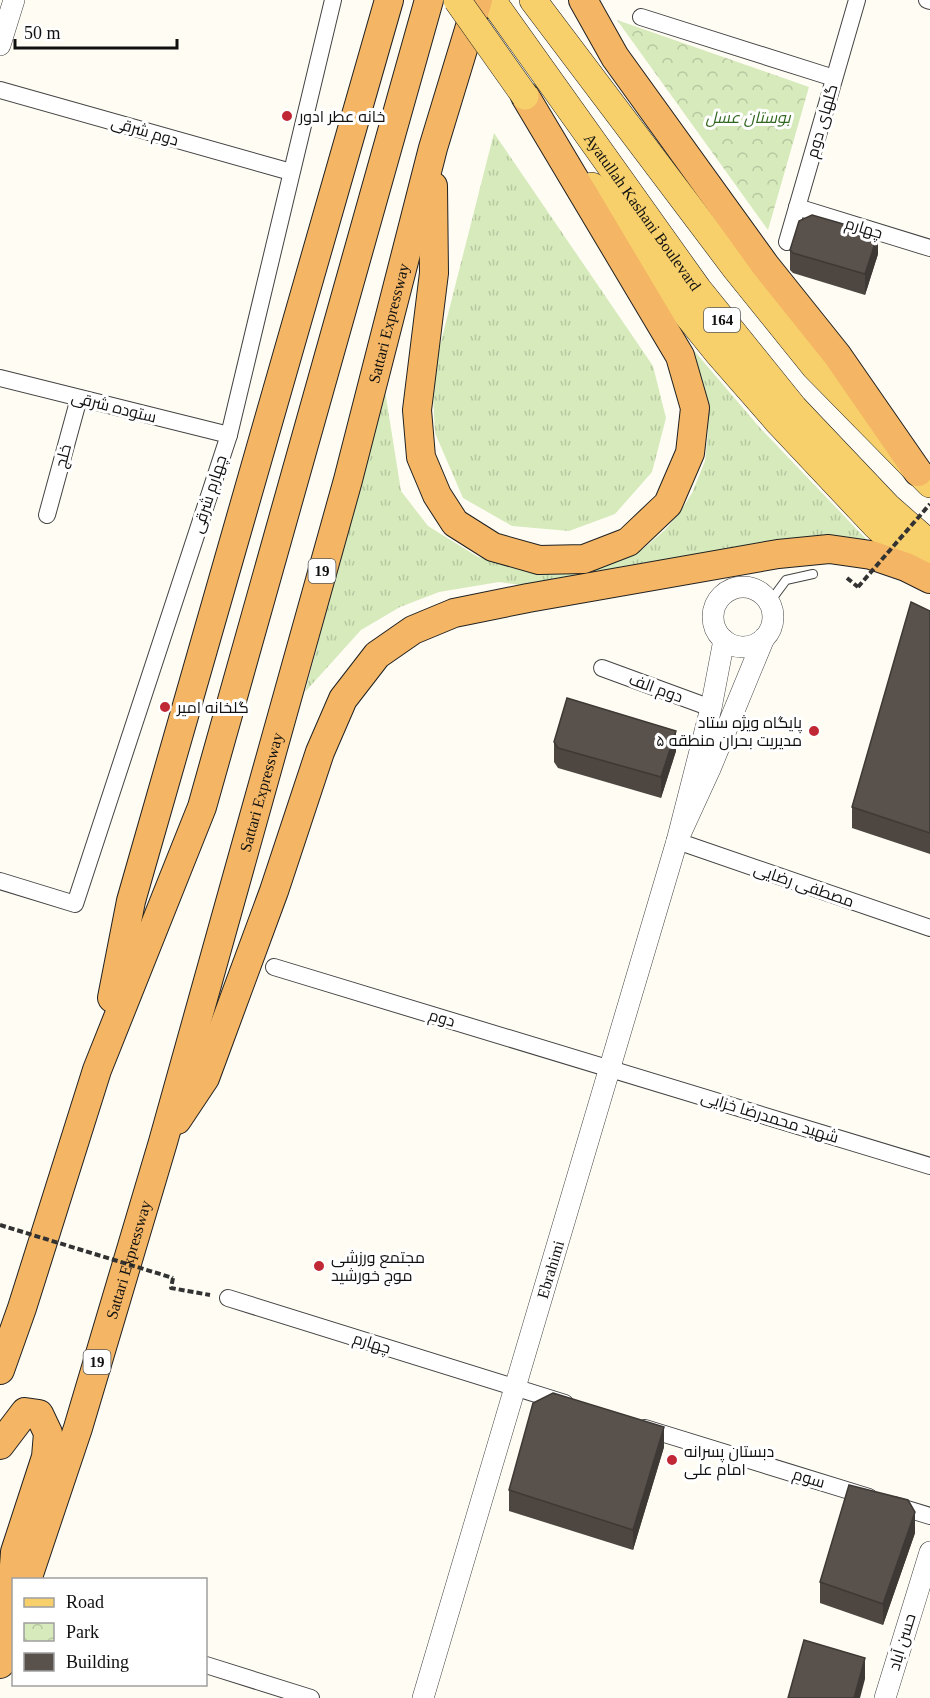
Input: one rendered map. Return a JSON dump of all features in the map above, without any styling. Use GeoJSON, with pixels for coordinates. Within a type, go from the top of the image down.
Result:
{"type":"FeatureCollection","features":[{"type":"Feature","properties":{"kind":"highway"},"geometry":{"type":"LineString","coordinates":[[97,1070],[131,901],[389,0]]}},
{"type":"Feature","properties":{"kind":"highway"},"geometry":{"type":"LineString","coordinates":[[0,1370],[22,1308],[97,1070],[201,807],[429,0]]}},
{"type":"Feature","properties":{"kind":"highway","name":"Sattari Expressway"},"geometry":{"type":"LineString","coordinates":[[28,1578],[78,1428],[163,1142],[348,480],[433,148],[478,0]]}},
{"type":"Feature","properties":{"kind":"highway"},"geometry":{"type":"LineString","coordinates":[[583,0],[615,57],[765,265],[837,355],[924,478]]}},
{"type":"Feature","properties":{"kind":"highway"},"geometry":{"type":"LineString","coordinates":[[433,148],[434,273],[417,410],[421,457],[437,495],[455,523],[493,547],[539,560],[584,559],[628,542],[669,504],[690,453],[695,408],[680,356],[525,96]]}},
{"type":"Feature","properties":{"kind":"highway"},"geometry":{"type":"LineString","coordinates":[[163,1142],[206,1078],[274,891],[320,752],[343,699],[377,655],[413,630],[454,614],[528,598],[778,554],[829,549],[871,555],[930,577]]}},
{"type":"Feature","properties":{"kind":"highway"},"geometry":{"type":"LineString","coordinates":[[0,1445],[25,1412],[39,1414],[48,1433],[46,1457],[15,1552],[14,1578]]}},
{"type":"Feature","properties":{"kind":"highway"},"geometry":{"type":"LineString","coordinates":[[0,1664],[11,1627],[12,1608]]}},
{"type":"Feature","properties":{"kind":"main road"},"geometry":{"type":"LineString","coordinates":[[457,0],[679,305],[717,352],[779,423],[876,526],[930,577]]}},
{"type":"Feature","properties":{"kind":"main road","name":"Ayatullah Kashani Boulevard"},"geometry":{"type":"LineString","coordinates":[[492,0],[698,289],[794,408],[887,506],[930,544]]}},
{"type":"Feature","properties":{"kind":"main road","name":"164"},"geometry":{"type":"LineString","coordinates":[[533,0],[736,269],[815,367],[924,478]]}},
{"type":"Feature","properties":{"kind":"street"},"geometry":{"type":"LineString","coordinates":[[0,45],[14,0]]}},
{"type":"Feature","properties":{"kind":"street","name":"چهارم شرقی"},"geometry":{"type":"LineString","coordinates":[[0,881],[75,904],[229,435],[333,0]]}},
{"type":"Feature","properties":{"kind":"street","name":"گلهای دوم"},"geometry":{"type":"LineString","coordinates":[[787,242],[857,0]]}},
{"type":"Feature","properties":{"kind":"street"},"geometry":{"type":"LineString","coordinates":[[641,17],[834,78]]}},
{"type":"Feature","properties":{"kind":"street","name":"دوم شرقی"},"geometry":{"type":"LineString","coordinates":[[0,90],[291,172]]}},
{"type":"Feature","properties":{"kind":"street","name":"چهارم"},"geometry":{"type":"LineString","coordinates":[[797,207],[930,248]]}},
{"type":"Feature","properties":{"kind":"street","name":"ستوده شرقی"},"geometry":{"type":"LineString","coordinates":[[0,378],[229,435]]}},
{"type":"Feature","properties":{"kind":"street","name":"خلج"},"geometry":{"type":"LineString","coordinates":[[47,514],[79,398]]}},
{"type":"Feature","properties":{"kind":"street"},"geometry":{"type":"LineString","coordinates":[[678,841],[773,621],[769,603],[763,595],[746,587],[728,591],[720,597],[713,615],[714,624],[724,640],[740,647],[758,643],[764,638]]}},
{"type":"Feature","properties":{"kind":"street"},"geometry":{"type":"LineString","coordinates":[[678,841],[711,708],[724,640]]}},
{"type":"Feature","properties":{"kind":"street","name":"دوم الف"},"geometry":{"type":"LineString","coordinates":[[602,668],[711,708]]}},
{"type":"Feature","properties":{"kind":"street","name":"مصطفی رضایی"},"geometry":{"type":"LineString","coordinates":[[678,841],[930,928]]}},
{"type":"Feature","properties":{"kind":"street","name":"Ebrahimi"},"geometry":{"type":"LineString","coordinates":[[423,1698],[678,841]]}},
{"type":"Feature","properties":{"kind":"street","name":"دوم"},"geometry":{"type":"LineString","coordinates":[[274,967],[610,1069]]}},
{"type":"Feature","properties":{"kind":"street","name":"شهید محمدرضا خزایی"},"geometry":{"type":"LineString","coordinates":[[610,1069],[930,1166]]}},
{"type":"Feature","properties":{"kind":"street","name":"چهارم"},"geometry":{"type":"LineString","coordinates":[[228,1298],[515,1388]]}},
{"type":"Feature","properties":{"kind":"street"},"geometry":{"type":"LineString","coordinates":[[515,1388],[583,1408]]}},
{"type":"Feature","properties":{"kind":"street","name":"سوم"},"geometry":{"type":"LineString","coordinates":[[627,1422],[930,1516]]}},
{"type":"Feature","properties":{"kind":"street","name":"حسن آباد"},"geometry":{"type":"LineString","coordinates":[[885,1698],[930,1552]]}},
{"type":"Feature","properties":{"kind":"street"},"geometry":{"type":"LineString","coordinates":[[207,1665],[311,1698]]}},
{"type":"Feature","properties":{"kind":"lane"},"geometry":{"type":"LineString","coordinates":[[769,603],[786,580],[813,574]]}},
{"type":"Feature","properties":{"kind":"path"},"geometry":{"type":"LineString","coordinates":[[858,587],[930,504]]}},
{"type":"Feature","properties":{"kind":"path"},"geometry":{"type":"LineString","coordinates":[[0,1225],[173,1278],[171,1288],[228,1298]]}},
{"type":"Feature","properties":{"kind":"green space","name":"بوستان عسل"},"geometry":{"type":"Polygon","coordinates":[[[617,20],[809,87],[768,230],[617,20]]]}},
{"type":"Feature","properties":{"kind":"green space"},"geometry":{"type":"Polygon","coordinates":[[[494,133],[653,366],[666,418],[652,472],[615,514],[569,531],[512,526],[463,498],[435,433],[432,377],[494,133]]]}},
{"type":"Feature","properties":{"kind":"green space"},"geometry":{"type":"Polygon","coordinates":[[[685,340],[760,428],[868,541],[536,587],[499,582],[439,592],[400,607],[361,630],[305,692],[385,391],[401,491],[428,526],[478,557],[523,570],[570,570],[619,558],[643,549],[666,529],[692,493],[705,461],[708,431],[701,382],[685,340]]]}},
{"type":"Feature","properties":{"kind":"building"},"geometry":{"type":"Polygon","coordinates":[[[812,215],[878,234],[865,274],[793,253],[790,250],[799,221],[812,215]]]}},
{"type":"Feature","properties":{"kind":"building"},"geometry":{"type":"Polygon","coordinates":[[[911,602],[930,611],[930,833],[852,807],[911,602]]]}},
{"type":"Feature","properties":{"kind":"building"},"geometry":{"type":"Polygon","coordinates":[[[567,698],[676,731],[661,777],[558,748],[554,742],[567,698]]]}},
{"type":"Feature","properties":{"kind":"building"},"geometry":{"type":"Polygon","coordinates":[[[553,1393],[664,1427],[633,1530],[509,1490],[533,1403],[553,1393]]]}},
{"type":"Feature","properties":{"kind":"building"},"geometry":{"type":"Polygon","coordinates":[[[849,1485],[908,1500],[915,1512],[883,1604],[820,1582],[849,1485]]]}},
{"type":"Feature","properties":{"kind":"building"},"geometry":{"type":"Polygon","coordinates":[[[804,1640],[865,1658],[854,1698],[788,1698],[804,1640]]]}},
{"type":"Feature","properties":{"kind":"place","name":"خانه عطر ادور"},"geometry":{"type":"Point","coordinates":[287,116]}},
{"type":"Feature","properties":{"kind":"place","name":"گلخانه امیر"},"geometry":{"type":"Point","coordinates":[165,707]}},
{"type":"Feature","properties":{"kind":"place","name":"پایگاه ویژه ستاد مدیریت بحران منطقه ۵"},"geometry":{"type":"Point","coordinates":[814,731]}},
{"type":"Feature","properties":{"kind":"place","name":"مجتمع ورزشی موج خورشید"},"geometry":{"type":"Point","coordinates":[319,1266]}},
{"type":"Feature","properties":{"kind":"place","name":"دبستان پسرانه امام علی"},"geometry":{"type":"Point","coordinates":[672,1460]}}]}
